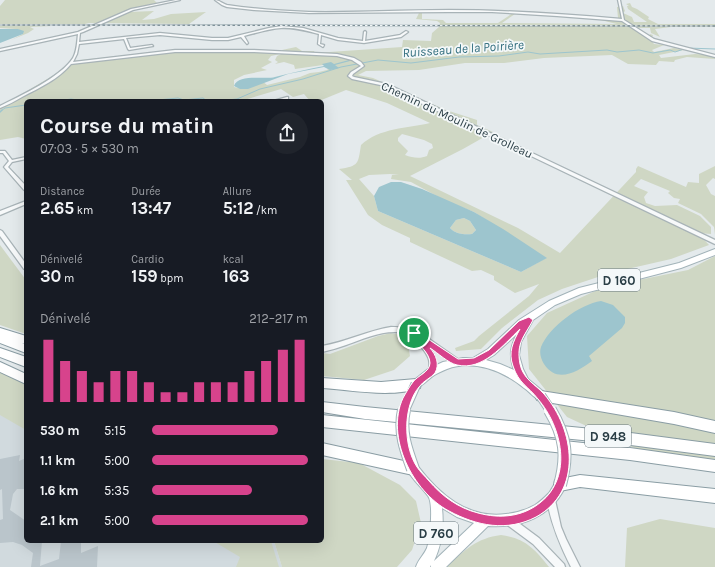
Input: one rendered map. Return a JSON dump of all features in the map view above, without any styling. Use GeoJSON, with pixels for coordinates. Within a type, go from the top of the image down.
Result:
{"type":"FeatureCollection","features":[{"type":"Feature","properties":{"kind":"highway"},"geometry":{"type":"LineString","coordinates":[[0,332],[24,339]]}},
{"type":"Feature","properties":{"kind":"highway"},"geometry":{"type":"LineString","coordinates":[[0,339],[24,348]]}},
{"type":"Feature","properties":{"kind":"highway"},"geometry":{"type":"LineString","coordinates":[[0,352],[24,361]]}},
{"type":"Feature","properties":{"kind":"highway"},"geometry":{"type":"LineString","coordinates":[[0,367],[24,378]]}},
{"type":"Feature","properties":{"kind":"highway"},"geometry":{"type":"LineString","coordinates":[[324,383],[387,387],[402,387],[416,384]]}},
{"type":"Feature","properties":{"kind":"highway","name":"D 948"},"geometry":{"type":"LineString","coordinates":[[541,396],[674,418],[715,427]]}},
{"type":"Feature","properties":{"kind":"highway","name":"D 948"},"geometry":{"type":"LineString","coordinates":[[324,407],[500,427],[623,438],[715,450]]}},
{"type":"Feature","properties":{"kind":"highway","name":"D 948"},"geometry":{"type":"LineString","coordinates":[[324,421],[630,454],[715,466]]}},
{"type":"Feature","properties":{"kind":"highway"},"geometry":{"type":"LineString","coordinates":[[324,449],[413,469]]}},
{"type":"Feature","properties":{"kind":"highway"},"geometry":{"type":"LineString","coordinates":[[560,485],[580,481],[715,496]]}},
{"type":"Feature","properties":{"kind":"main road","name":"D 160"},"geometry":{"type":"LineString","coordinates":[[475,362],[491,352],[522,323],[529,320],[552,303],[579,291],[681,265],[715,252]]}},
{"type":"Feature","properties":{"kind":"main road","name":"D 160"},"geometry":{"type":"LineString","coordinates":[[524,380],[517,366],[514,349],[516,342],[529,320]]}},
{"type":"Feature","properties":{"kind":"main road"},"geometry":{"type":"LineString","coordinates":[[457,362],[475,362],[497,367],[524,380],[541,396],[556,418],[565,445],[566,458],[560,485],[551,500],[539,510],[525,517],[509,521],[486,520],[468,515],[450,507],[435,495],[413,469],[404,445],[402,429],[403,414],[407,400],[416,384],[432,371],[444,365],[457,362]]}},
{"type":"Feature","properties":{"kind":"main road","name":"D 760"},"geometry":{"type":"LineString","coordinates":[[422,567],[435,545],[437,524],[435,495]]}},
{"type":"Feature","properties":{"kind":"main road","name":"D 760"},"geometry":{"type":"LineString","coordinates":[[437,567],[486,520]]}},
{"type":"Feature","properties":{"kind":"street"},"geometry":{"type":"LineString","coordinates":[[0,50],[79,33],[125,11],[145,5],[178,0]]}},
{"type":"Feature","properties":{"kind":"street"},"geometry":{"type":"LineString","coordinates":[[216,0],[223,5],[285,12],[507,12],[623,20],[653,40],[715,56]]}},
{"type":"Feature","properties":{"kind":"street"},"geometry":{"type":"LineString","coordinates":[[619,0],[623,20]]}},
{"type":"Feature","properties":{"kind":"street"},"geometry":{"type":"LineString","coordinates":[[78,43],[160,34],[212,39],[242,36],[282,27],[303,29],[338,39],[364,42],[401,36],[407,32]]}},
{"type":"Feature","properties":{"kind":"street"},"geometry":{"type":"LineString","coordinates":[[364,42],[365,32]]}},
{"type":"Feature","properties":{"kind":"street"},"geometry":{"type":"LineString","coordinates":[[0,107],[52,78],[71,63],[74,59],[79,33]]}},
{"type":"Feature","properties":{"kind":"street"},"geometry":{"type":"LineString","coordinates":[[320,34],[319,44],[323,46]]}},
{"type":"Feature","properties":{"kind":"street"},"geometry":{"type":"LineString","coordinates":[[242,36],[247,43]]}},
{"type":"Feature","properties":{"kind":"street"},"geometry":{"type":"LineString","coordinates":[[125,38],[129,49],[152,46]]}},
{"type":"Feature","properties":{"kind":"street","name":"Chemin du Moulin de Grolleau"},"geometry":{"type":"LineString","coordinates":[[71,63],[175,51],[254,51],[333,55],[344,57],[361,63],[363,66],[352,73],[350,76],[353,78],[386,85],[715,242]]}},
{"type":"Feature","properties":{"kind":"street"},"geometry":{"type":"LineString","coordinates":[[283,99],[287,98]]}},
{"type":"Feature","properties":{"kind":"street"},"geometry":{"type":"LineString","coordinates":[[0,152],[4,152],[11,161]]}},
{"type":"Feature","properties":{"kind":"street"},"geometry":{"type":"LineString","coordinates":[[24,158],[11,161],[4,166],[24,187]]}},
{"type":"Feature","properties":{"kind":"street"},"geometry":{"type":"LineString","coordinates":[[0,213],[24,203]]}},
{"type":"Feature","properties":{"kind":"street"},"geometry":{"type":"LineString","coordinates":[[0,232],[24,265]]}},
{"type":"Feature","properties":{"kind":"street"},"geometry":{"type":"LineString","coordinates":[[324,349],[334,348],[387,330],[401,329],[414,333],[457,362]]}},
{"type":"Feature","properties":{"kind":"street"},"geometry":{"type":"LineString","coordinates":[[414,333],[432,356],[434,363],[432,371]]}},
{"type":"Feature","properties":{"kind":"street"},"geometry":{"type":"LineString","coordinates":[[551,500],[553,518],[561,541],[576,567]]}},
{"type":"Feature","properties":{"kind":"street"},"geometry":{"type":"LineString","coordinates":[[509,521],[536,541],[561,567]]}},
{"type":"Feature","properties":{"kind":"shaded area"},"geometry":{"type":"Polygon","coordinates":[[[0,376],[24,387],[24,543],[275,543],[282,567],[0,567],[0,376]]]}},
{"type":"Feature","properties":{"kind":"green space"},"geometry":{"type":"Polygon","coordinates":[[[5,0],[154,0],[157,3],[134,8],[128,12],[154,11],[142,20],[154,19],[171,14],[206,12],[189,24],[0,24],[0,6],[5,0]]]}},
{"type":"Feature","properties":{"kind":"green space"},"geometry":{"type":"Polygon","coordinates":[[[630,3],[632,7],[649,17],[648,19],[658,24],[715,24],[715,27],[671,27],[655,29],[660,37],[651,33],[650,28],[634,28],[648,38],[650,34],[653,35],[651,40],[654,44],[664,45],[652,50],[654,52],[674,48],[684,50],[659,55],[661,58],[695,54],[715,55],[715,59],[687,57],[675,60],[674,62],[659,61],[656,65],[628,64],[612,55],[544,58],[504,63],[465,63],[419,70],[366,71],[358,75],[373,78],[446,110],[477,120],[477,125],[493,132],[410,176],[518,228],[560,253],[636,172],[638,166],[686,187],[688,182],[699,183],[699,174],[715,166],[715,179],[713,178],[706,185],[711,194],[715,196],[715,235],[714,227],[701,214],[678,203],[680,199],[674,198],[668,193],[670,191],[641,179],[634,186],[648,192],[644,197],[646,203],[655,206],[677,205],[700,216],[711,227],[711,234],[698,233],[709,245],[671,259],[610,273],[562,289],[538,300],[502,328],[481,349],[456,351],[455,348],[474,341],[529,296],[539,284],[515,293],[494,280],[494,276],[481,270],[472,271],[410,242],[410,238],[382,225],[368,215],[346,180],[352,180],[339,169],[350,167],[356,163],[361,145],[368,139],[385,132],[430,123],[387,103],[346,90],[324,99],[308,99],[304,94],[293,97],[281,89],[248,99],[24,99],[24,138],[18,137],[0,140],[0,107],[54,75],[72,61],[173,50],[281,50],[280,54],[271,56],[268,60],[272,62],[261,68],[267,70],[244,75],[234,80],[234,87],[244,89],[262,81],[267,85],[310,73],[327,70],[332,66],[330,64],[295,69],[294,65],[284,62],[275,64],[278,62],[275,60],[277,56],[281,54],[282,50],[296,47],[302,51],[314,51],[315,53],[402,47],[403,40],[431,41],[432,33],[439,27],[440,23],[437,21],[416,19],[419,13],[422,13],[422,19],[443,20],[446,23],[498,23],[513,13],[515,14],[502,23],[617,24],[592,18],[593,16],[618,18],[617,7],[623,6],[625,11],[623,13],[632,17],[634,22],[647,22],[628,9],[627,6],[629,6],[626,4],[630,3]],[[402,134],[398,138],[398,141],[408,151],[405,155],[416,158],[427,156],[429,150],[433,148],[432,144],[424,140],[402,134]],[[390,174],[369,175],[359,179],[374,196],[378,211],[521,272],[546,258],[474,212],[444,200],[411,182],[391,179],[392,175],[399,175],[390,174]]]}},
{"type":"Feature","properties":{"kind":"green space"},"geometry":{"type":"Polygon","coordinates":[[[0,25],[52,26],[30,27],[34,29],[11,40],[23,34],[18,29],[0,29],[16,28],[0,28],[0,25]]]}},
{"type":"Feature","properties":{"kind":"green space"},"geometry":{"type":"Polygon","coordinates":[[[464,218],[470,221],[476,230],[472,234],[460,234],[450,228],[456,220],[464,218]]]}},
{"type":"Feature","properties":{"kind":"green space"},"geometry":{"type":"Polygon","coordinates":[[[0,245],[24,277],[24,333],[0,325],[0,245]]]}},
{"type":"Feature","properties":{"kind":"green space"},"geometry":{"type":"Polygon","coordinates":[[[715,256],[715,472],[647,454],[567,417],[529,369],[527,336],[547,313],[604,287],[688,270],[715,256]]]}},
{"type":"Feature","properties":{"kind":"green space"},"geometry":{"type":"Polygon","coordinates":[[[391,333],[401,335],[408,345],[410,356],[394,370],[364,380],[324,376],[324,353],[330,354],[378,336],[391,333]]]}},
{"type":"Feature","properties":{"kind":"green space"},"geometry":{"type":"Polygon","coordinates":[[[0,371],[24,383],[24,429],[0,415],[0,371]]]}},
{"type":"Feature","properties":{"kind":"green space"},"geometry":{"type":"Polygon","coordinates":[[[324,459],[359,463],[400,485],[416,501],[421,523],[412,550],[397,567],[282,567],[275,543],[324,543],[324,459]]]}},
{"type":"Feature","properties":{"kind":"green space"},"geometry":{"type":"Polygon","coordinates":[[[660,519],[715,528],[715,567],[625,567],[627,528],[660,519]]]}},
{"type":"Feature","properties":{"kind":"green space"},"geometry":{"type":"Polygon","coordinates":[[[501,535],[509,536],[529,545],[549,567],[447,567],[471,546],[485,539],[501,535]]]}},
{"type":"Feature","properties":{"kind":"green space"},"geometry":{"type":"Polygon","coordinates":[[[216,543],[272,543],[279,567],[236,567],[240,557],[216,543]]]}},
{"type":"Feature","properties":{"kind":"water"},"geometry":{"type":"Polygon","coordinates":[[[0,29],[18,29],[24,31],[23,34],[0,43],[0,29]]]}},
{"type":"Feature","properties":{"kind":"water"},"geometry":{"type":"Polygon","coordinates":[[[350,61],[335,65],[339,68],[330,70],[324,67],[288,74],[248,89],[240,89],[234,86],[236,82],[246,78],[271,78],[275,77],[305,70],[324,66],[322,64],[331,62],[334,64],[350,61]]]}},
{"type":"Feature","properties":{"kind":"water"},"geometry":{"type":"Polygon","coordinates":[[[391,182],[401,182],[422,189],[474,212],[547,258],[521,272],[378,211],[374,196],[379,187],[391,182]],[[464,218],[456,220],[450,228],[460,234],[472,234],[476,230],[470,221],[464,218]]]}},
{"type":"Feature","properties":{"kind":"water"},"geometry":{"type":"Polygon","coordinates":[[[601,301],[613,305],[625,317],[625,323],[622,328],[589,356],[592,361],[580,369],[561,375],[555,374],[549,370],[544,364],[540,354],[540,349],[545,339],[558,324],[566,318],[584,307],[601,301]]]}},
{"type":"Feature","properties":{"kind":"building"},"geometry":{"type":"Polygon","coordinates":[[[20,455],[19,461],[24,459],[24,489],[17,489],[13,494],[10,510],[24,520],[24,543],[42,543],[40,566],[59,559],[61,543],[81,543],[81,553],[98,546],[97,567],[31,567],[33,553],[22,545],[13,542],[0,543],[0,520],[3,519],[2,489],[0,490],[0,459],[20,455]]]}},
{"type":"Feature","properties":{"kind":"waterway","name":"Ruisseau de la Poirière"},"geometry":{"type":"LineString","coordinates":[[237,99],[260,89],[303,79],[341,67],[378,60],[411,63],[459,57],[499,56],[528,52],[540,54],[607,50],[617,52],[639,50],[653,53],[670,50],[675,52],[687,48],[715,49]]}},
{"type":"Feature","properties":{"kind":"waterway","name":"Ruisseau de la Poirière"},"geometry":{"type":"LineString","coordinates":[[168,99],[181,99]]}},
{"type":"Feature","properties":{"kind":"waterway","name":"Ruisseau de la Poirière"},"geometry":{"type":"LineString","coordinates":[[194,99],[204,99]]}},
{"type":"Feature","properties":{"kind":"waterway","name":"Ruisseau de la Poirière"},"geometry":{"type":"LineString","coordinates":[[1,111],[5,108],[24,105]]}},
{"type":"Feature","properties":{"kind":"railway"},"geometry":{"type":"LineString","coordinates":[[0,25],[715,26]]}},
{"type":"Feature","properties":{"kind":"route"},"geometry":{"type":"LineString","coordinates":[[529,320],[516,342],[514,349],[517,366],[524,380],[541,396],[556,418],[565,445],[566,458],[560,485],[551,500],[539,510],[525,517],[509,521],[486,520],[468,515],[450,507],[435,495],[420,479],[413,469],[404,445],[402,429],[403,414],[407,400],[416,384],[432,371],[434,363],[432,356],[414,333],[457,362],[475,362],[491,352],[522,323],[529,320]]}}]}
